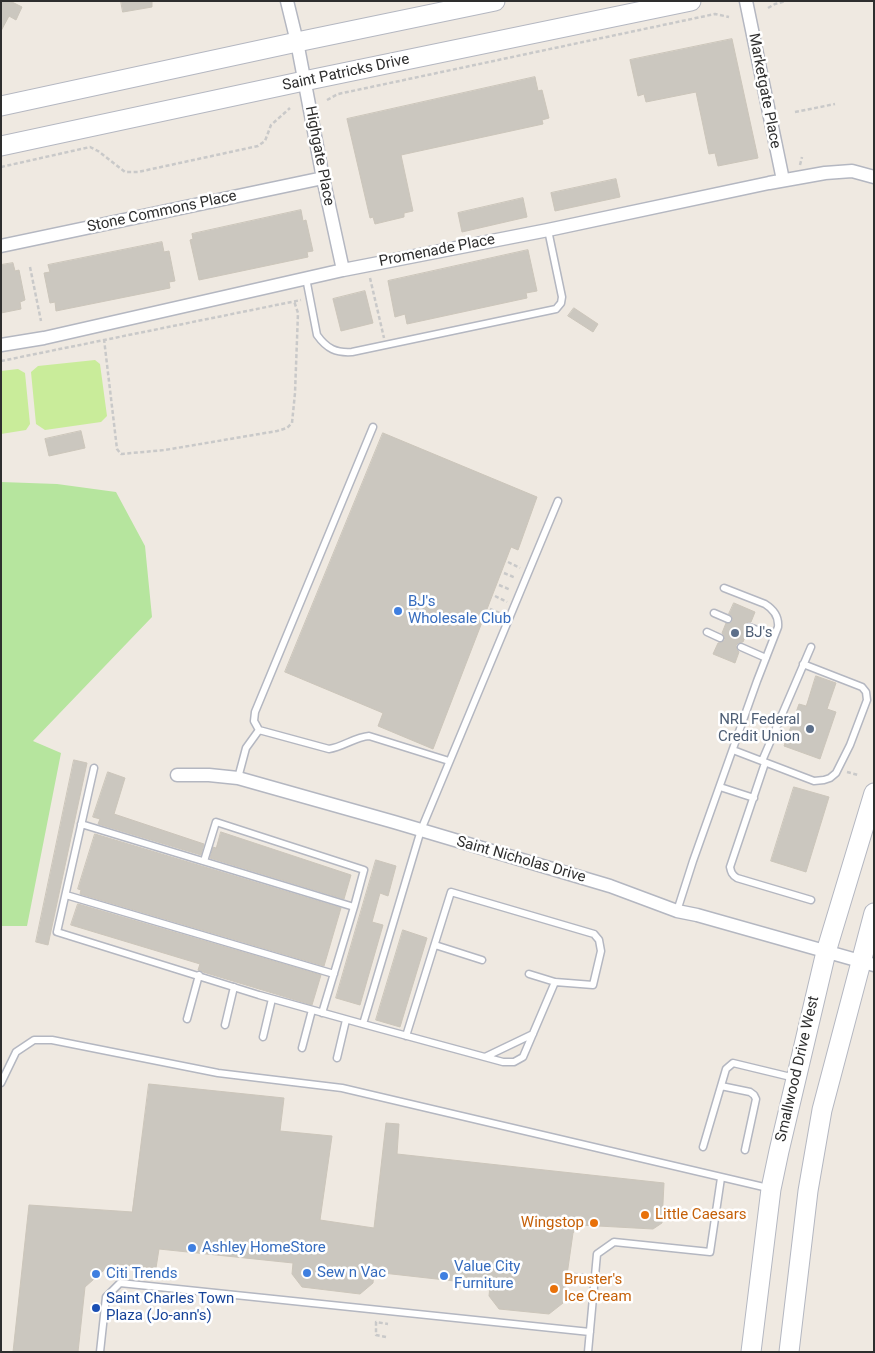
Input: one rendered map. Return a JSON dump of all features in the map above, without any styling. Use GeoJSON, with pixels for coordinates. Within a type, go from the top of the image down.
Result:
{"type":"FeatureCollection","features":[{"type":"Feature","properties":{"kind":"main road"},"geometry":{"type":"LineString","coordinates":[[1,106],[495,1]]}},
{"type":"Feature","properties":{"kind":"main road","name":"Saint Patricks Drive"},"geometry":{"type":"LineString","coordinates":[[1,146],[690,1]]}},
{"type":"Feature","properties":{"kind":"main road","name":"Smallwood Drive West"},"geometry":{"type":"LineString","coordinates":[[751,1352],[771,1188],[826,952],[874,792]]}},
{"type":"Feature","properties":{"kind":"main road"},"geometry":{"type":"LineString","coordinates":[[789,1352],[808,1191],[822,1110],[867,963],[874,914]]}},
{"type":"Feature","properties":{"kind":"street","name":"Highgate Place"},"geometry":{"type":"LineString","coordinates":[[287,1],[343,270]]}},
{"type":"Feature","properties":{"kind":"street","name":"Marketgate Place"},"geometry":{"type":"LineString","coordinates":[[746,1],[782,180]]}},
{"type":"Feature","properties":{"kind":"street","name":"Promenade Place"},"geometry":{"type":"LineString","coordinates":[[1,345],[44,338],[343,270],[548,230],[782,180],[852,171],[874,176]]}},
{"type":"Feature","properties":{"kind":"street","name":"Stone Commons Place"},"geometry":{"type":"LineString","coordinates":[[1,246],[323,178]]}},
{"type":"Feature","properties":{"kind":"street","name":"Saint Nicholas Drive"},"geometry":{"type":"LineString","coordinates":[[177,775],[209,775],[238,778],[610,886],[677,911],[867,963]]}},
{"type":"Feature","properties":{"kind":"lane"},"geometry":{"type":"LineString","coordinates":[[306,278],[317,335],[323,343],[331,348],[341,352],[352,352],[556,309],[561,303],[562,297],[548,230]]}},
{"type":"Feature","properties":{"kind":"lane"},"geometry":{"type":"LineString","coordinates":[[373,427],[255,712],[254,721],[259,730],[329,749],[362,736],[369,736],[449,761]]}},
{"type":"Feature","properties":{"kind":"lane"},"geometry":{"type":"LineString","coordinates":[[363,1024],[421,830],[558,501]]}},
{"type":"Feature","properties":{"kind":"lane"},"geometry":{"type":"LineString","coordinates":[[677,911],[778,622],[771,608],[765,604],[724,588]]}},
{"type":"Feature","properties":{"kind":"lane"},"geometry":{"type":"LineString","coordinates":[[714,613],[728,619]]}},
{"type":"Feature","properties":{"kind":"lane"},"geometry":{"type":"LineString","coordinates":[[750,627],[774,636]]}},
{"type":"Feature","properties":{"kind":"lane"},"geometry":{"type":"LineString","coordinates":[[707,632],[720,638]]}},
{"type":"Feature","properties":{"kind":"lane"},"geometry":{"type":"LineString","coordinates":[[741,647],[766,658]]}},
{"type":"Feature","properties":{"kind":"lane"},"geometry":{"type":"LineString","coordinates":[[811,647],[764,762],[754,798],[730,867],[733,876],[737,878],[811,900]]}},
{"type":"Feature","properties":{"kind":"lane"},"geometry":{"type":"LineString","coordinates":[[733,750],[814,781],[830,778],[836,772],[850,745],[867,700],[866,692],[862,687],[803,664]]}},
{"type":"Feature","properties":{"kind":"lane"},"geometry":{"type":"LineString","coordinates":[[238,778],[246,748],[259,730]]}},
{"type":"Feature","properties":{"kind":"lane"},"geometry":{"type":"LineString","coordinates":[[94,768],[57,932],[272,999],[503,1062],[514,1062],[523,1057],[555,982]]}},
{"type":"Feature","properties":{"kind":"lane"},"geometry":{"type":"LineString","coordinates":[[720,786],[754,798]]}},
{"type":"Feature","properties":{"kind":"lane"},"geometry":{"type":"LineString","coordinates":[[204,861],[216,822],[364,870],[322,1013]]}},
{"type":"Feature","properties":{"kind":"lane"},"geometry":{"type":"LineString","coordinates":[[82,824],[354,907]]}},
{"type":"Feature","properties":{"kind":"lane"},"geometry":{"type":"LineString","coordinates":[[406,1036],[451,892],[594,934],[599,940],[601,951],[593,985],[555,982],[528,974]]}},
{"type":"Feature","properties":{"kind":"lane"},"geometry":{"type":"LineString","coordinates":[[66,895],[334,974]]}},
{"type":"Feature","properties":{"kind":"lane"},"geometry":{"type":"LineString","coordinates":[[435,945],[482,960]]}},
{"type":"Feature","properties":{"kind":"lane"},"geometry":{"type":"LineString","coordinates":[[187,1019],[199,976]]}},
{"type":"Feature","properties":{"kind":"lane"},"geometry":{"type":"LineString","coordinates":[[225,1025],[234,987]]}},
{"type":"Feature","properties":{"kind":"lane"},"geometry":{"type":"LineString","coordinates":[[263,1037],[272,999]]}},
{"type":"Feature","properties":{"kind":"lane"},"geometry":{"type":"LineString","coordinates":[[302,1048],[312,1010]]}},
{"type":"Feature","properties":{"kind":"lane"},"geometry":{"type":"LineString","coordinates":[[337,1058],[346,1020]]}},
{"type":"Feature","properties":{"kind":"lane"},"geometry":{"type":"LineString","coordinates":[[484,1057],[533,1034]]}},
{"type":"Feature","properties":{"kind":"lane"},"geometry":{"type":"LineString","coordinates":[[1,1083],[16,1052],[34,1040],[52,1040],[218,1073],[342,1088],[721,1178],[771,1188]]}},
{"type":"Feature","properties":{"kind":"lane"},"geometry":{"type":"LineString","coordinates":[[703,1147],[726,1069],[734,1063],[796,1078]]}},
{"type":"Feature","properties":{"kind":"lane"},"geometry":{"type":"LineString","coordinates":[[721,1086],[750,1092],[756,1099],[745,1150]]}},
{"type":"Feature","properties":{"kind":"lane"},"geometry":{"type":"LineString","coordinates":[[588,1352],[597,1254],[614,1242],[710,1252],[721,1178]]}},
{"type":"Feature","properties":{"kind":"lane"},"geometry":{"type":"LineString","coordinates":[[100,1352],[106,1297],[120,1283],[590,1332]]}},
{"type":"Feature","properties":{"kind":"path"},"geometry":{"type":"LineString","coordinates":[[768,8],[786,1]]}},
{"type":"Feature","properties":{"kind":"path"},"geometry":{"type":"LineString","coordinates":[[327,100],[338,94],[715,14],[729,17]]}},
{"type":"Feature","properties":{"kind":"path"},"geometry":{"type":"LineString","coordinates":[[795,112],[836,104]]}},
{"type":"Feature","properties":{"kind":"path"},"geometry":{"type":"LineString","coordinates":[[1,167],[90,147],[126,172],[138,172],[258,146],[265,141],[271,124],[290,108]]}},
{"type":"Feature","properties":{"kind":"path"},"geometry":{"type":"LineString","coordinates":[[30,267],[41,321]]}},
{"type":"Feature","properties":{"kind":"path"},"geometry":{"type":"LineString","coordinates":[[370,278],[386,345]]}},
{"type":"Feature","properties":{"kind":"path"},"geometry":{"type":"LineString","coordinates":[[1,361],[299,300]]}},
{"type":"Feature","properties":{"kind":"path"},"geometry":{"type":"LineString","coordinates":[[104,339],[117,449],[121,454],[165,450],[277,431],[287,428],[292,423],[298,313],[294,301]]}},
{"type":"Feature","properties":{"kind":"path"},"geometry":{"type":"LineString","coordinates":[[508,562],[528,572]]}},
{"type":"Feature","properties":{"kind":"path"},"geometry":{"type":"LineString","coordinates":[[504,573],[524,582]]}},
{"type":"Feature","properties":{"kind":"path"},"geometry":{"type":"LineString","coordinates":[[499,585],[519,593]]}},
{"type":"Feature","properties":{"kind":"path"},"geometry":{"type":"LineString","coordinates":[[494,596],[514,605]]}},
{"type":"Feature","properties":{"kind":"path"},"geometry":{"type":"LineString","coordinates":[[490,609],[509,617]]}},
{"type":"Feature","properties":{"kind":"path"},"geometry":{"type":"LineString","coordinates":[[844,771],[858,775]]}},
{"type":"Feature","properties":{"kind":"path"},"geometry":{"type":"LineString","coordinates":[[386,1337],[376,1335],[376,1322],[388,1324]]}},
{"type":"Feature","properties":{"kind":"green space"},"geometry":{"type":"Polygon","coordinates":[[[95,360],[100,364],[107,416],[101,422],[45,430],[36,424],[31,372],[38,366],[95,360]]]}},
{"type":"Feature","properties":{"kind":"green space"},"geometry":{"type":"Polygon","coordinates":[[[18,369],[25,373],[30,424],[26,430],[1,434],[1,371],[18,369]]]}},
{"type":"Feature","properties":{"kind":"green space"},"geometry":{"type":"Polygon","coordinates":[[[1,482],[57,484],[116,492],[145,546],[152,617],[33,741],[61,753],[27,926],[1,926],[1,482]]]}},
{"type":"Feature","properties":{"kind":"building"},"geometry":{"type":"Polygon","coordinates":[[[1,1],[10,1],[22,7],[16,20],[9,16],[1,31],[1,1]]]}},
{"type":"Feature","properties":{"kind":"building"},"geometry":{"type":"Polygon","coordinates":[[[121,1],[152,1],[152,7],[123,12],[121,1]]]}},
{"type":"Feature","properties":{"kind":"building"},"geometry":{"type":"Polygon","coordinates":[[[732,39],[758,158],[718,166],[715,153],[709,154],[696,92],[646,102],[644,94],[638,96],[630,60],[732,39]]]}},
{"type":"Feature","properties":{"kind":"building"},"geometry":{"type":"Polygon","coordinates":[[[535,77],[538,91],[542,90],[549,118],[542,120],[543,124],[401,155],[413,211],[404,213],[404,217],[375,224],[373,217],[370,218],[347,119],[535,77]]]}},
{"type":"Feature","properties":{"kind":"building"},"geometry":{"type":"Polygon","coordinates":[[[616,179],[620,197],[555,211],[551,193],[616,179]]]}},
{"type":"Feature","properties":{"kind":"building"},"geometry":{"type":"Polygon","coordinates":[[[523,198],[527,217],[462,232],[458,213],[523,198]]]}},
{"type":"Feature","properties":{"kind":"building"},"geometry":{"type":"Polygon","coordinates":[[[301,210],[303,221],[306,220],[313,251],[307,252],[308,257],[199,280],[190,240],[193,239],[192,234],[301,210]]]}},
{"type":"Feature","properties":{"kind":"building"},"geometry":{"type":"Polygon","coordinates":[[[162,242],[164,252],[169,251],[175,281],[169,282],[170,288],[56,311],[55,302],[50,303],[44,273],[50,272],[48,265],[162,242]]]}},
{"type":"Feature","properties":{"kind":"building"},"geometry":{"type":"Polygon","coordinates":[[[528,250],[537,291],[526,293],[527,298],[407,324],[405,314],[395,317],[388,281],[528,250]]]}},
{"type":"Feature","properties":{"kind":"building"},"geometry":{"type":"Polygon","coordinates":[[[13,263],[15,271],[19,270],[25,300],[20,302],[21,309],[1,313],[1,265],[13,263]]]}},
{"type":"Feature","properties":{"kind":"building"},"geometry":{"type":"Polygon","coordinates":[[[365,291],[373,323],[341,331],[333,299],[365,291]]]}},
{"type":"Feature","properties":{"kind":"building"},"geometry":{"type":"Polygon","coordinates":[[[574,308],[598,324],[593,332],[568,316],[574,308]]]}},
{"type":"Feature","properties":{"kind":"building"},"geometry":{"type":"Polygon","coordinates":[[[81,431],[85,448],[49,456],[45,439],[81,431]]]}},
{"type":"Feature","properties":{"kind":"building","name":"BJ's Wholesale Club"},"geometry":{"type":"Polygon","coordinates":[[[383,433],[537,497],[518,550],[511,547],[433,749],[378,726],[383,713],[285,672],[383,433]]]}},
{"type":"Feature","properties":{"kind":"building","name":"BJ's"},"geometry":{"type":"Polygon","coordinates":[[[734,603],[755,612],[751,622],[745,625],[744,628],[747,632],[743,642],[736,645],[739,652],[735,663],[713,654],[718,643],[725,640],[722,633],[726,623],[731,623],[733,620],[729,614],[734,603]]]}},
{"type":"Feature","properties":{"kind":"building","name":"NRL Federal Credit Union"},"geometry":{"type":"Polygon","coordinates":[[[816,676],[836,683],[827,709],[836,712],[820,759],[784,746],[799,704],[806,706],[816,676]]]}},
{"type":"Feature","properties":{"kind":"building"},"geometry":{"type":"Polygon","coordinates":[[[74,760],[87,763],[48,945],[36,942],[74,760]]]}},
{"type":"Feature","properties":{"kind":"building"},"geometry":{"type":"Polygon","coordinates":[[[108,772],[125,778],[114,814],[204,844],[201,855],[98,824],[100,819],[93,817],[108,772]]]}},
{"type":"Feature","properties":{"kind":"building"},"geometry":{"type":"Polygon","coordinates":[[[794,787],[829,797],[806,872],[771,861],[794,787]]]}},
{"type":"Feature","properties":{"kind":"building"},"geometry":{"type":"Polygon","coordinates":[[[221,832],[351,875],[344,899],[210,858],[213,847],[216,848],[221,832]]]}},
{"type":"Feature","properties":{"kind":"building"},"geometry":{"type":"Polygon","coordinates":[[[95,834],[341,908],[324,966],[80,894],[81,890],[78,889],[95,834]]]}},
{"type":"Feature","properties":{"kind":"building"},"geometry":{"type":"Polygon","coordinates":[[[376,860],[396,866],[388,896],[380,893],[372,922],[383,925],[360,1005],[336,998],[376,860]]]}},
{"type":"Feature","properties":{"kind":"building"},"geometry":{"type":"Polygon","coordinates":[[[78,904],[321,975],[312,1005],[203,972],[198,970],[200,964],[71,925],[78,904]]]}},
{"type":"Feature","properties":{"kind":"building"},"geometry":{"type":"Polygon","coordinates":[[[403,930],[427,938],[400,1027],[376,1020],[403,930]]]}},
{"type":"Feature","properties":{"kind":"building"},"geometry":{"type":"Polygon","coordinates":[[[149,1084],[284,1098],[280,1131],[332,1136],[320,1220],[374,1228],[386,1123],[399,1124],[397,1154],[664,1183],[662,1223],[653,1229],[580,1225],[573,1233],[563,1303],[549,1314],[499,1309],[489,1296],[490,1285],[374,1272],[373,1283],[360,1294],[302,1287],[292,1274],[293,1263],[159,1249],[156,1268],[111,1264],[85,1287],[78,1352],[13,1352],[29,1205],[132,1212],[149,1084]]]}},
{"type":"Feature","properties":{"kind":"place","name":"BJ's Wholesale Club"},"geometry":{"type":"Point","coordinates":[398,611]}},
{"type":"Feature","properties":{"kind":"place","name":"BJ's"},"geometry":{"type":"Point","coordinates":[735,633]}},
{"type":"Feature","properties":{"kind":"place","name":"NRL Federal Credit Union"},"geometry":{"type":"Point","coordinates":[810,729]}},
{"type":"Feature","properties":{"kind":"place","name":"Little Caesars"},"geometry":{"type":"Point","coordinates":[645,1215]}},
{"type":"Feature","properties":{"kind":"place","name":"Wingstop"},"geometry":{"type":"Point","coordinates":[594,1223]}},
{"type":"Feature","properties":{"kind":"place","name":"Ashley HomeStore"},"geometry":{"type":"Point","coordinates":[192,1248]}},
{"type":"Feature","properties":{"kind":"place","name":"Sew n Vac"},"geometry":{"type":"Point","coordinates":[307,1273]}},
{"type":"Feature","properties":{"kind":"place","name":"Citi Trends"},"geometry":{"type":"Point","coordinates":[96,1274]}},
{"type":"Feature","properties":{"kind":"place","name":"Value City Furniture"},"geometry":{"type":"Point","coordinates":[444,1276]}},
{"type":"Feature","properties":{"kind":"place","name":"Bruster's Ice Cream"},"geometry":{"type":"Point","coordinates":[554,1289]}},
{"type":"Feature","properties":{"kind":"place","name":"Saint Charles Town Plaza (Jo-ann's)"},"geometry":{"type":"Point","coordinates":[96,1308]}}]}
